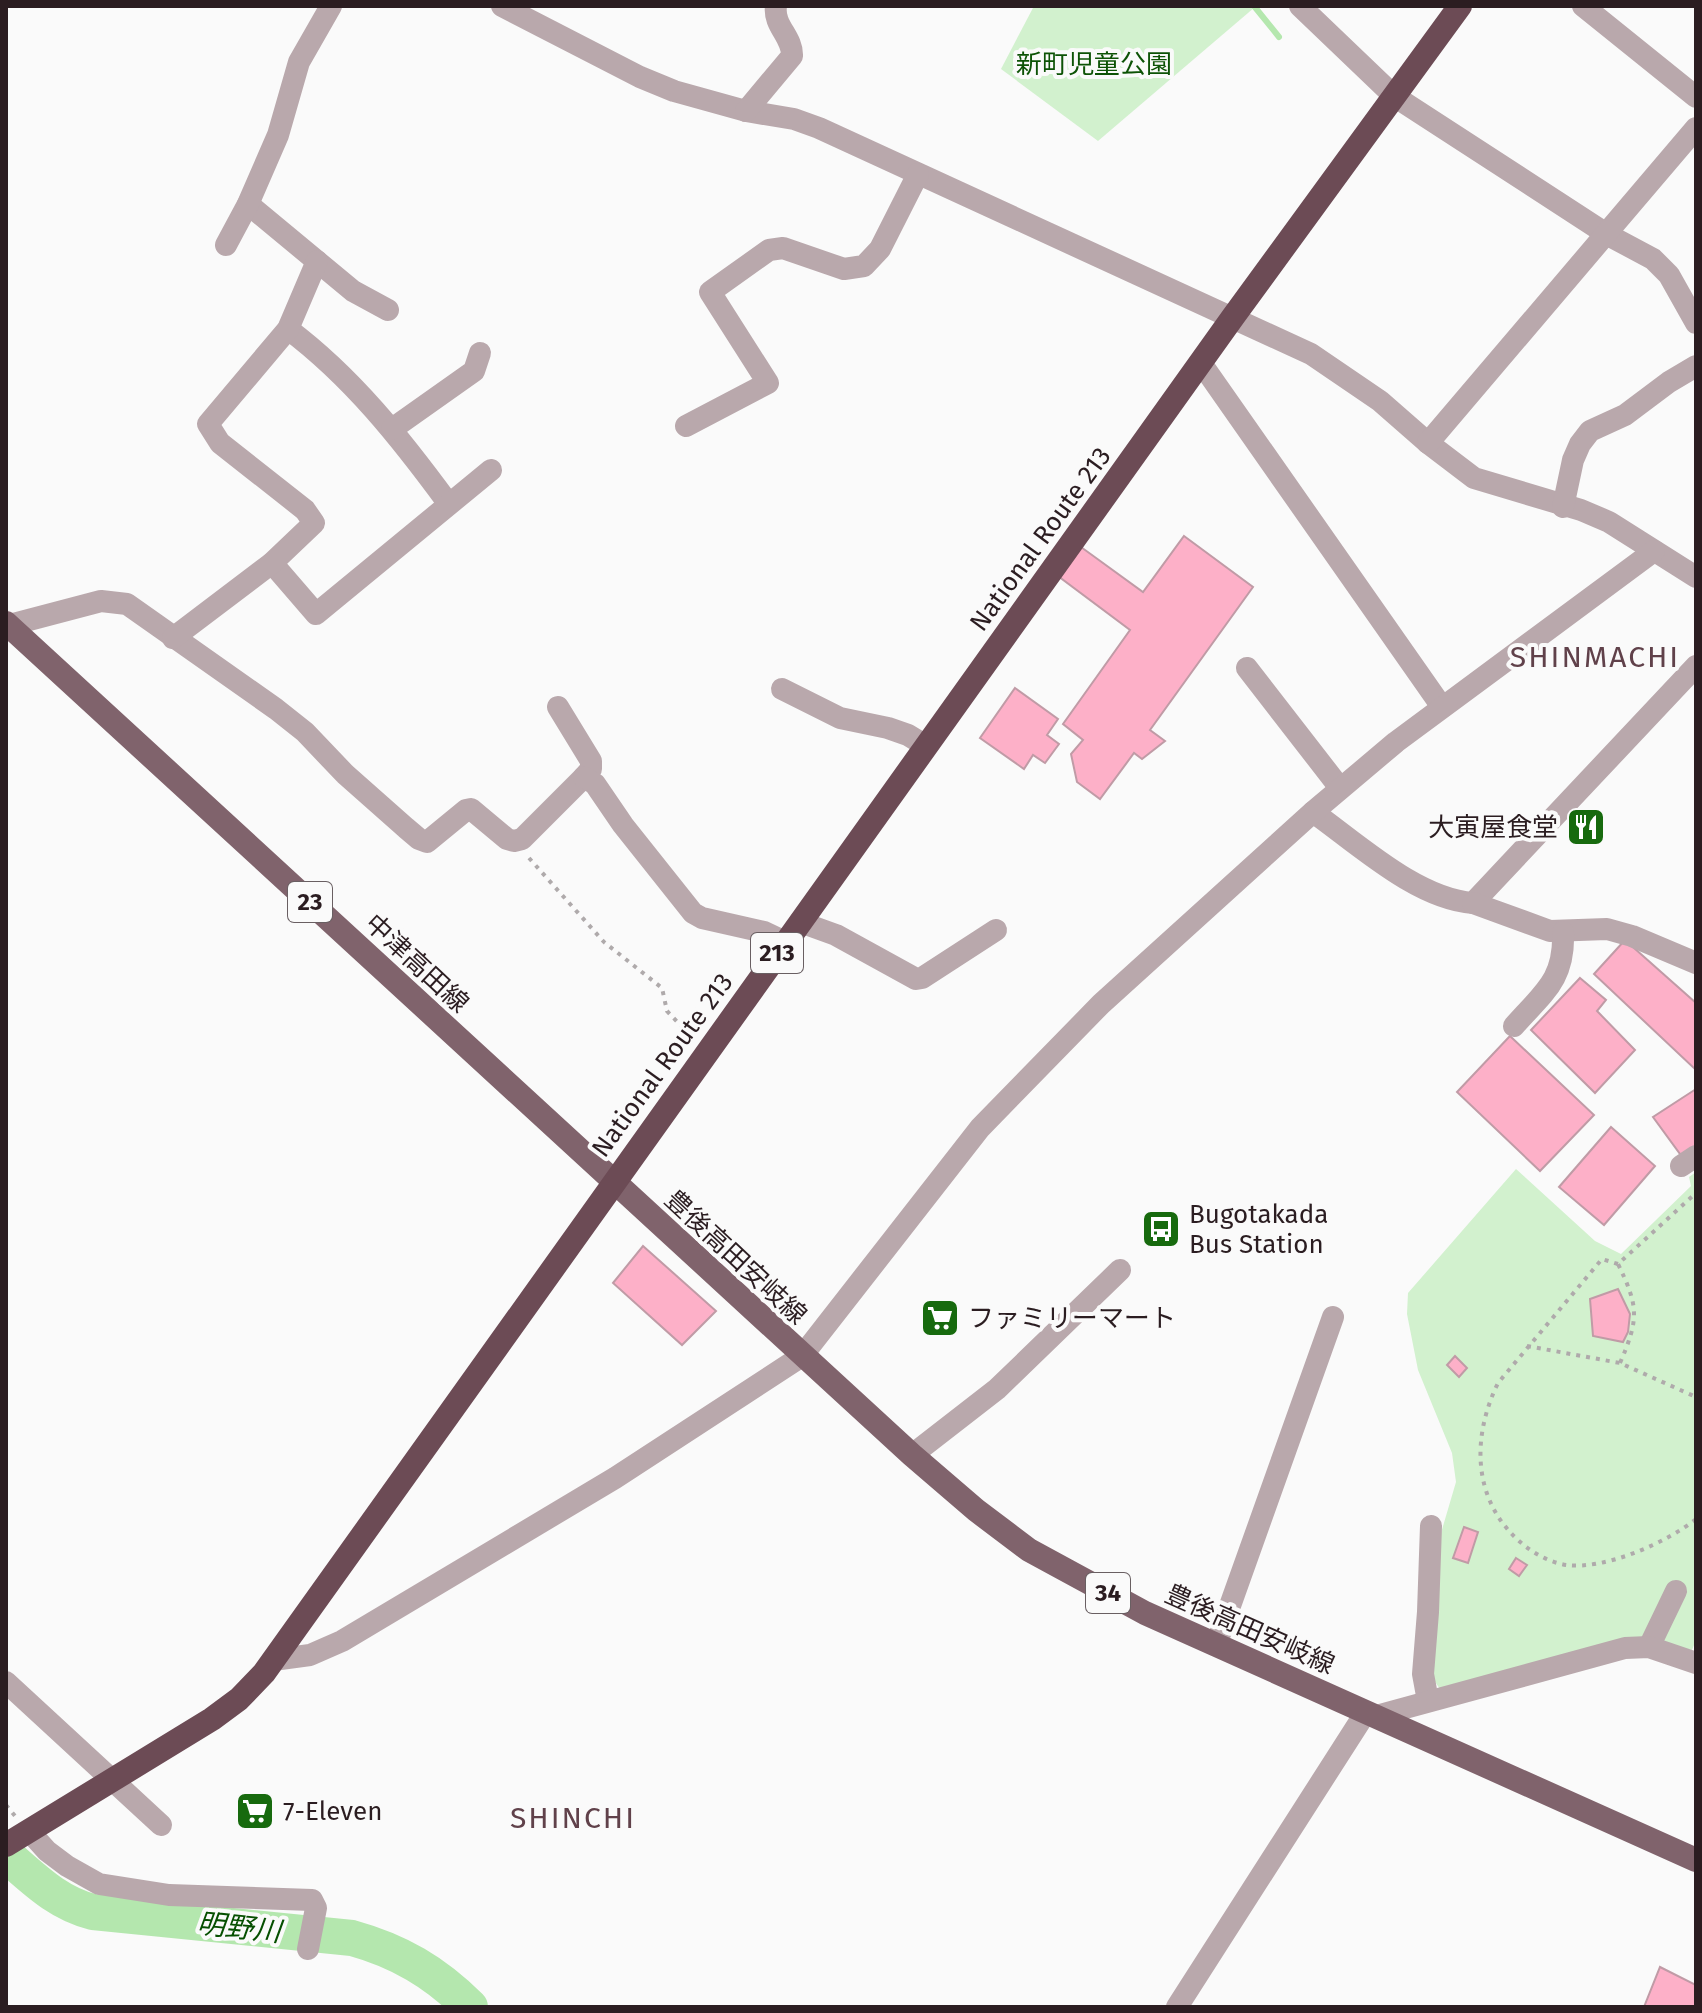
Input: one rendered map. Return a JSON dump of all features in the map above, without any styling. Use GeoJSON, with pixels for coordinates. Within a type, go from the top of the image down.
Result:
{"type":"FeatureCollection","features":[{"type":"Feature","properties":{"kind":"highway","name":"National Route 213"},"geometry":{"type":"LineString","coordinates":[[6,1845],[226,1709],[252,1686],[273,1660],[1233,317],[1460,6]]}},
{"type":"Feature","properties":{"kind":"main road","name":"中津高田線"},"geometry":{"type":"LineString","coordinates":[[7,625],[613,1182]]}},
{"type":"Feature","properties":{"kind":"main road","name":"豊後高田安岐線"},"geometry":{"type":"LineString","coordinates":[[613,1182],[912,1455],[1029,1550],[1145,1613],[1696,1860]]}},
{"type":"Feature","properties":{"kind":"street"},"geometry":{"type":"LineString","coordinates":[[226,245],[278,135],[299,62],[331,6]]}},
{"type":"Feature","properties":{"kind":"street"},"geometry":{"type":"LineString","coordinates":[[502,6],[640,77],[674,91],[746,111],[794,119],[1311,354],[1380,401],[1474,478],[1581,510],[1609,522],[1696,577]]}},
{"type":"Feature","properties":{"kind":"street"},"geometry":{"type":"LineString","coordinates":[[746,111],[792,56],[792,47],[776,20],[776,6]]}},
{"type":"Feature","properties":{"kind":"street"},"geometry":{"type":"LineString","coordinates":[[1300,6],[1394,96],[1608,235],[1653,259],[1662,267],[1696,323]]}},
{"type":"Feature","properties":{"kind":"street"},"geometry":{"type":"LineString","coordinates":[[1583,6],[1696,97]]}},
{"type":"Feature","properties":{"kind":"street"},"geometry":{"type":"LineString","coordinates":[[1428,443],[1696,128]]}},
{"type":"Feature","properties":{"kind":"street"},"geometry":{"type":"LineString","coordinates":[[686,426],[768,383],[710,292],[769,250],[783,248],[844,269],[864,266],[880,249],[918,174]]}},
{"type":"Feature","properties":{"kind":"street"},"geometry":{"type":"LineString","coordinates":[[248,204],[353,291],[388,310]]}},
{"type":"Feature","properties":{"kind":"street"},"geometry":{"type":"LineString","coordinates":[[173,638],[272,563],[314,523],[305,510],[220,443],[208,424],[288,329],[317,261]]}},
{"type":"Feature","properties":{"kind":"street"},"geometry":{"type":"LineString","coordinates":[[288,329],[339,373],[392,429],[448,503]]}},
{"type":"Feature","properties":{"kind":"street"},"geometry":{"type":"LineString","coordinates":[[392,429],[474,371],[480,353]]}},
{"type":"Feature","properties":{"kind":"street"},"geometry":{"type":"LineString","coordinates":[[1201,363],[1442,707]]}},
{"type":"Feature","properties":{"kind":"street"},"geometry":{"type":"LineString","coordinates":[[1563,507],[1573,460],[1590,431],[1625,415],[1696,366]]}},
{"type":"Feature","properties":{"kind":"street"},"geometry":{"type":"LineString","coordinates":[[272,563],[316,614],[491,470]]}},
{"type":"Feature","properties":{"kind":"street"},"geometry":{"type":"LineString","coordinates":[[273,1660],[310,1655],[342,1641],[615,1478],[802,1356],[980,1128],[1101,1004],[1340,788],[1442,707],[1654,551]]}},
{"type":"Feature","properties":{"kind":"street"},"geometry":{"type":"LineString","coordinates":[[7,625],[101,601],[127,604],[305,732],[345,774],[419,839],[427,842],[471,809],[507,839],[522,839],[584,777],[591,769],[591,761],[558,707]]}},
{"type":"Feature","properties":{"kind":"street"},"geometry":{"type":"LineString","coordinates":[[1473,903],[1696,666]]}},
{"type":"Feature","properties":{"kind":"street"},"geometry":{"type":"LineString","coordinates":[[1247,668],[1340,788]]}},
{"type":"Feature","properties":{"kind":"street"},"geometry":{"type":"LineString","coordinates":[[782,689],[840,718],[888,728],[926,746]]}},
{"type":"Feature","properties":{"kind":"street"},"geometry":{"type":"LineString","coordinates":[[584,777],[595,784],[623,825],[693,913],[702,918],[764,932],[785,942]]}},
{"type":"Feature","properties":{"kind":"street"},"geometry":{"type":"LineString","coordinates":[[1313,812],[1413,882],[1449,900],[1473,903],[1537,928],[1563,932],[1607,929],[1696,963]]}},
{"type":"Feature","properties":{"kind":"street"},"geometry":{"type":"LineString","coordinates":[[800,922],[836,935],[916,979],[996,930]]}},
{"type":"Feature","properties":{"kind":"street"},"geometry":{"type":"LineString","coordinates":[[1514,1026],[1556,978],[1564,955],[1563,932]]}},
{"type":"Feature","properties":{"kind":"street"},"geometry":{"type":"LineString","coordinates":[[912,1455],[997,1389],[1120,1270]]}},
{"type":"Feature","properties":{"kind":"street"},"geometry":{"type":"LineString","coordinates":[[1216,1645],[1333,1317]]}},
{"type":"Feature","properties":{"kind":"street"},"geometry":{"type":"LineString","coordinates":[[1428,1701],[1423,1674],[1431,1526]]}},
{"type":"Feature","properties":{"kind":"street"},"geometry":{"type":"LineString","coordinates":[[1649,1647],[1676,1591]]}},
{"type":"Feature","properties":{"kind":"street"},"geometry":{"type":"LineString","coordinates":[[1177,2007],[1371,1714],[1625,1648],[1649,1647],[1696,1663]]}},
{"type":"Feature","properties":{"kind":"street"},"geometry":{"type":"LineString","coordinates":[[6,1682],[161,1825]]}},
{"type":"Feature","properties":{"kind":"street"},"geometry":{"type":"LineString","coordinates":[[29,1831],[47,1851],[99,1884],[169,1895],[312,1900],[316,1908],[308,1949]]}},
{"type":"Feature","properties":{"kind":"path"},"geometry":{"type":"LineString","coordinates":[[514,841],[604,942],[662,988],[667,1011],[685,1030],[689,1043]]}},
{"type":"Feature","properties":{"kind":"path"},"geometry":{"type":"LineString","coordinates":[[1618,1264],[1696,1193]]}},
{"type":"Feature","properties":{"kind":"path"},"geometry":{"type":"LineString","coordinates":[[1620,1363],[1632,1335],[1636,1310],[1629,1285],[1618,1264],[1602,1259],[1527,1346],[1498,1383],[1487,1404],[1479,1450],[1483,1484],[1489,1502],[1511,1534],[1526,1548],[1543,1558],[1584,1566],[1623,1557],[1696,1519]]}},
{"type":"Feature","properties":{"kind":"path"},"geometry":{"type":"LineString","coordinates":[[1527,1346],[1620,1363],[1696,1397]]}},
{"type":"Feature","properties":{"kind":"path"},"geometry":{"type":"LineString","coordinates":[[1689,1525],[1696,1528]]}},
{"type":"Feature","properties":{"kind":"green space","name":"新町児童公園"},"geometry":{"type":"Polygon","coordinates":[[[1034,6],[1255,7],[1098,141],[1001,69],[1034,6]]]}},
{"type":"Feature","properties":{"kind":"green space"},"geometry":{"type":"Polygon","coordinates":[[[1516,1169],[1595,1241],[1621,1254],[1691,1186],[1689,1177],[1696,1172],[1696,1640],[1692,1650],[1646,1640],[1440,1689],[1431,1676],[1436,1550],[1456,1482],[1452,1453],[1418,1370],[1407,1314],[1408,1293],[1516,1169]]]}},
{"type":"Feature","properties":{"kind":"building"},"geometry":{"type":"Polygon","coordinates":[[[1184,536],[1253,587],[1150,730],[1165,741],[1142,759],[1134,753],[1100,799],[1077,782],[1071,754],[1083,740],[1063,724],[1130,630],[1058,576],[1081,547],[1143,592],[1184,536]]]}},
{"type":"Feature","properties":{"kind":"building"},"geometry":{"type":"Polygon","coordinates":[[[1015,688],[1058,719],[1047,735],[1059,744],[1045,763],[1033,755],[1024,769],[980,738],[1015,688]]]}},
{"type":"Feature","properties":{"kind":"building"},"geometry":{"type":"Polygon","coordinates":[[[1625,940],[1696,1003],[1696,1070],[1594,974],[1625,940]]]}},
{"type":"Feature","properties":{"kind":"building"},"geometry":{"type":"Polygon","coordinates":[[[1580,978],[1606,1000],[1597,1011],[1635,1050],[1595,1093],[1531,1030],[1580,978]]]}},
{"type":"Feature","properties":{"kind":"building"},"geometry":{"type":"Polygon","coordinates":[[[1510,1036],[1594,1115],[1540,1171],[1457,1092],[1510,1036]]]}},
{"type":"Feature","properties":{"kind":"building"},"geometry":{"type":"Polygon","coordinates":[[[1696,1089],[1696,1149],[1683,1158],[1653,1117],[1696,1089]]]}},
{"type":"Feature","properties":{"kind":"building"},"geometry":{"type":"Polygon","coordinates":[[[1611,1127],[1655,1166],[1604,1225],[1559,1187],[1611,1127]]]}},
{"type":"Feature","properties":{"kind":"building"},"geometry":{"type":"Polygon","coordinates":[[[643,1246],[716,1311],[682,1345],[613,1283],[643,1246]]]}},
{"type":"Feature","properties":{"kind":"building"},"geometry":{"type":"Polygon","coordinates":[[[1618,1289],[1630,1314],[1628,1332],[1623,1342],[1593,1336],[1590,1299],[1618,1289]]]}},
{"type":"Feature","properties":{"kind":"building"},"geometry":{"type":"Polygon","coordinates":[[[1455,1356],[1467,1368],[1459,1377],[1447,1365],[1455,1356]]]}},
{"type":"Feature","properties":{"kind":"building"},"geometry":{"type":"Polygon","coordinates":[[[1464,1527],[1478,1532],[1468,1563],[1453,1558],[1464,1527]]]}},
{"type":"Feature","properties":{"kind":"building"},"geometry":{"type":"Polygon","coordinates":[[[1516,1558],[1527,1565],[1519,1576],[1509,1569],[1516,1558]]]}},
{"type":"Feature","properties":{"kind":"building"},"geometry":{"type":"Polygon","coordinates":[[[1660,1967],[1696,1985],[1696,2007],[1644,2007],[1660,1967]]]}},
{"type":"Feature","properties":{"kind":"waterway"},"geometry":{"type":"LineString","coordinates":[[1254,6],[1279,37]]}},
{"type":"Feature","properties":{"kind":"waterway","name":"明野川"},"geometry":{"type":"LineString","coordinates":[[6,1855],[57,1896],[93,1912],[352,1938],[369,1943],[416,1964],[470,2007]]}},
{"type":"Feature","properties":{"kind":"place","name":"大寅屋食堂"},"geometry":{"type":"Point","coordinates":[1586,827]}},
{"type":"Feature","properties":{"kind":"place","name":"Bugotakada Bus Station"},"geometry":{"type":"Point","coordinates":[1161,1229]}},
{"type":"Feature","properties":{"kind":"place","name":"ファミリーマート"},"geometry":{"type":"Point","coordinates":[940,1318]}},
{"type":"Feature","properties":{"kind":"place","name":"7-Eleven"},"geometry":{"type":"Point","coordinates":[255,1811]}},
{"type":"Feature","properties":{"kind":"district","name":"SHINMACHI"},"geometry":{"type":"Point","coordinates":[1595,657]}},
{"type":"Feature","properties":{"kind":"district","name":"SHINCHI"},"geometry":{"type":"Point","coordinates":[573,1818]}}]}
